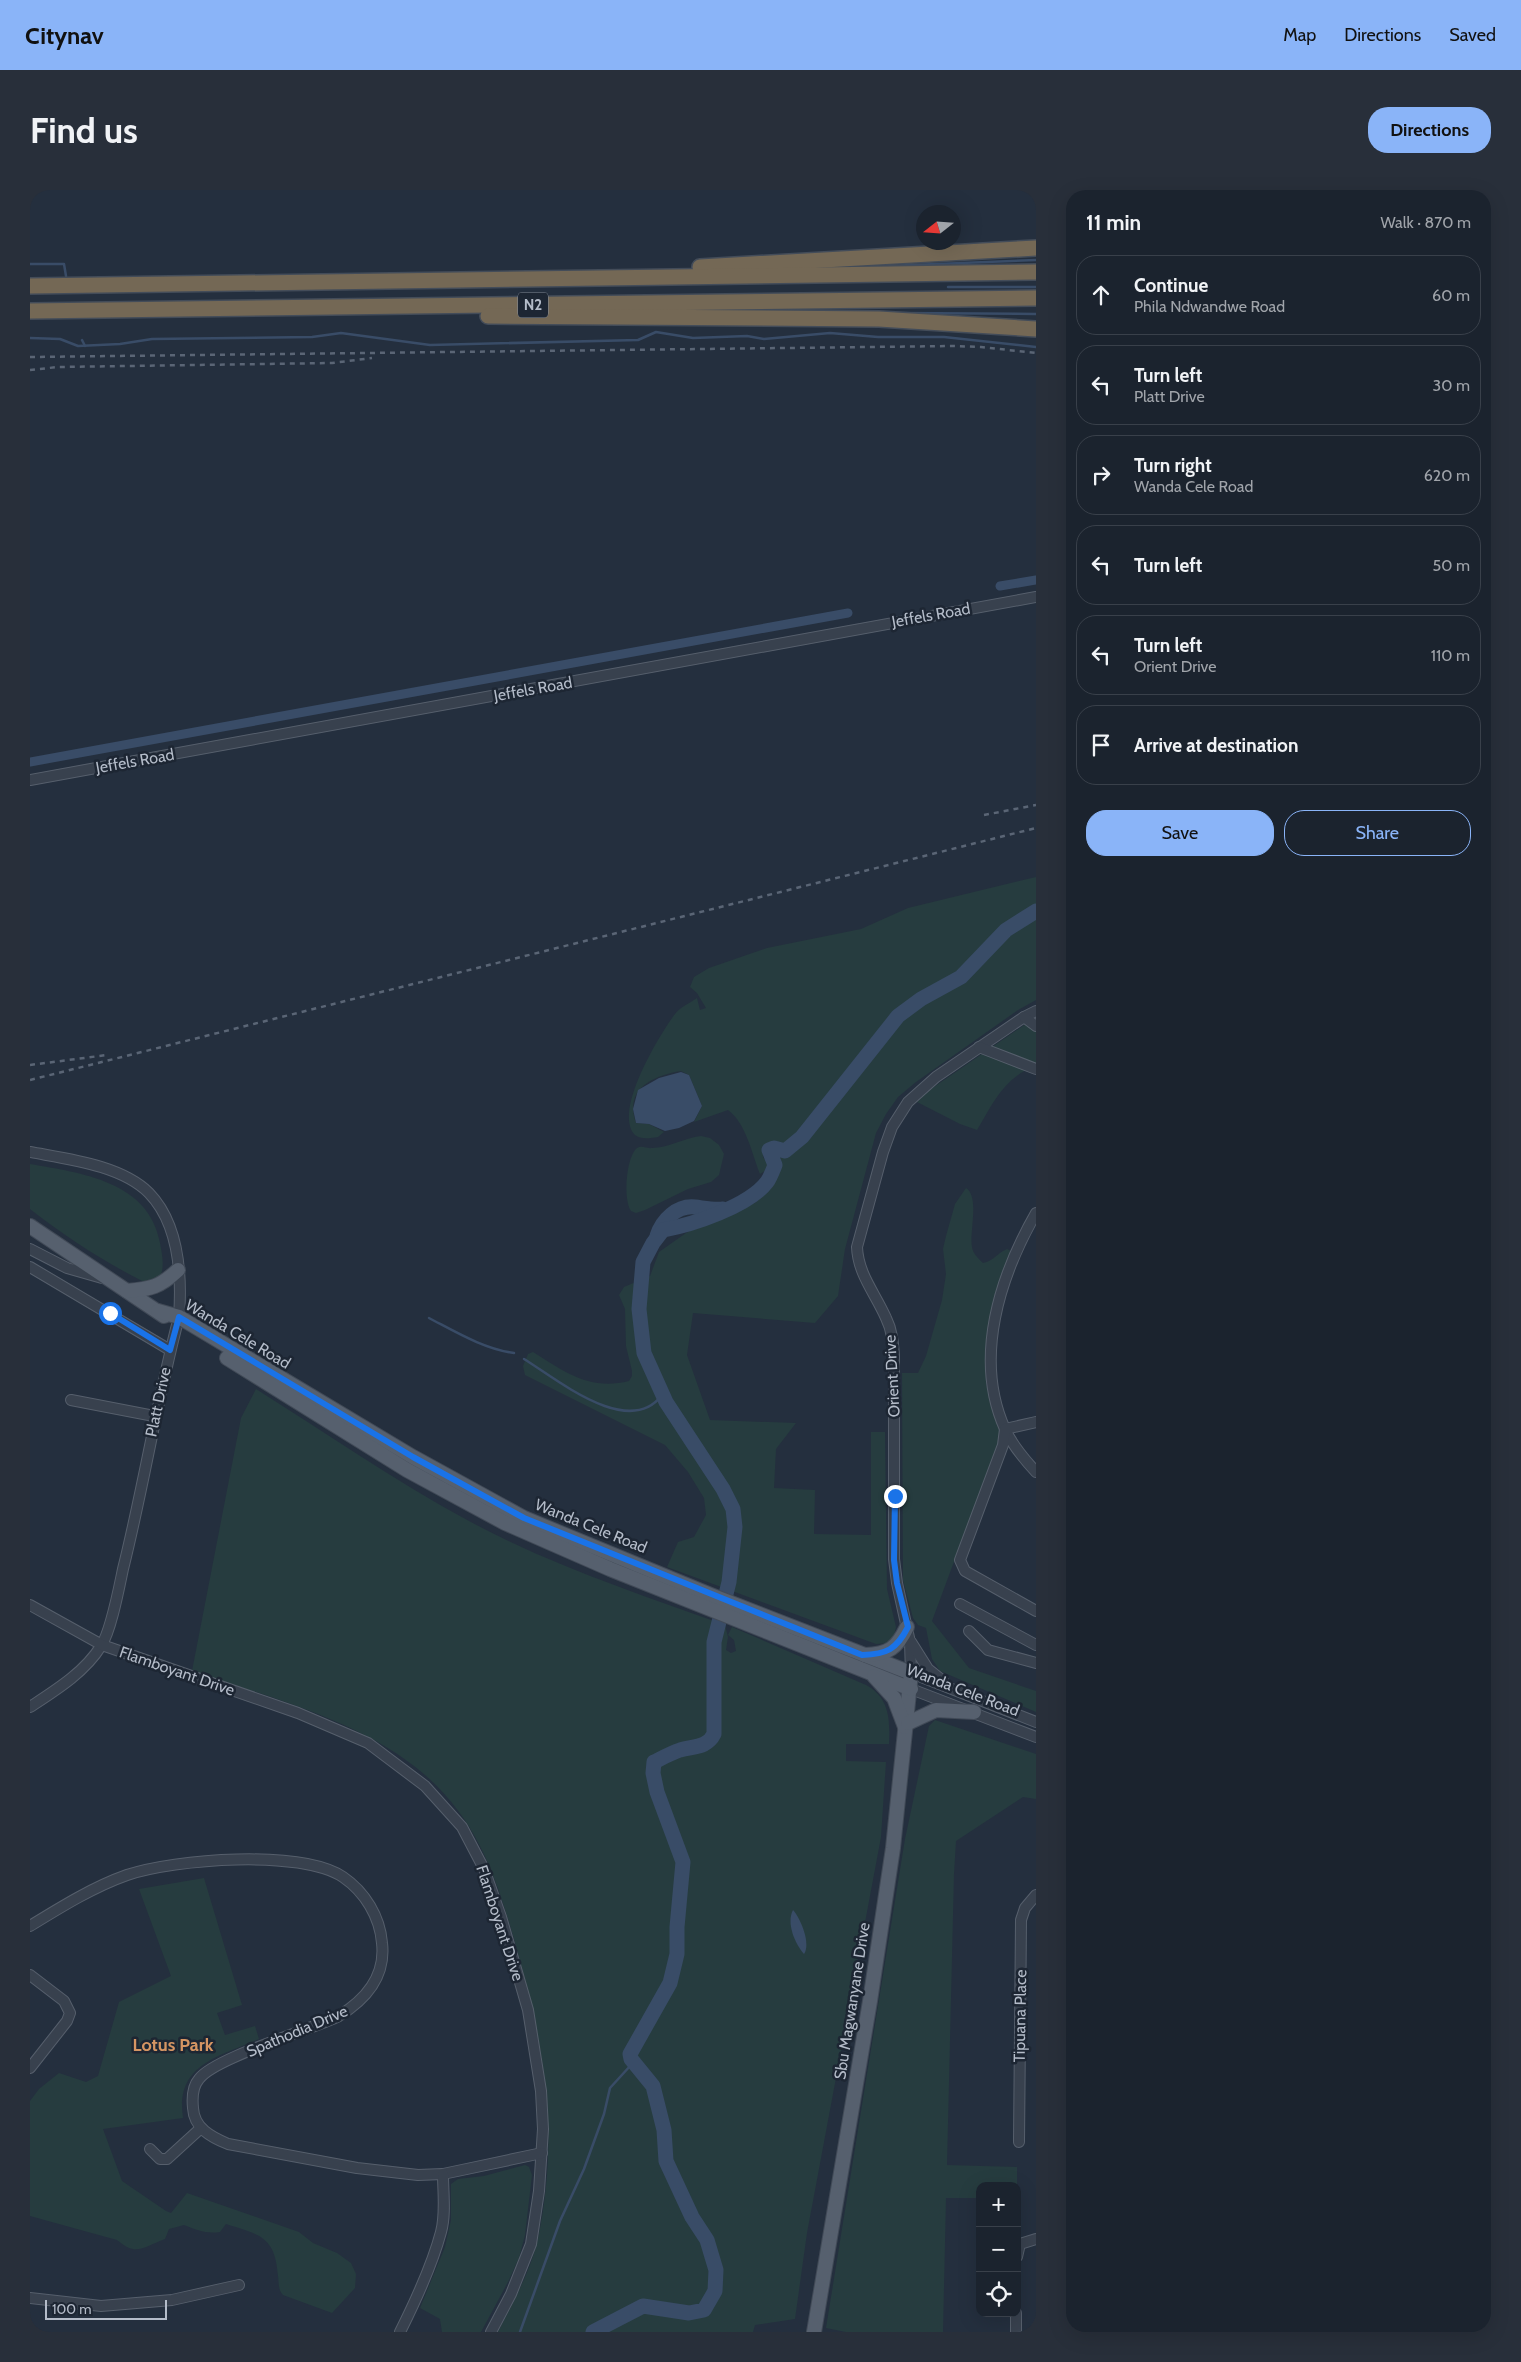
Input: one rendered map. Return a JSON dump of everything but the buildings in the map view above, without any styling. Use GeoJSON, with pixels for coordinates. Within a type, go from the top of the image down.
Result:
{"type":"FeatureCollection","features":[{"type":"Feature","properties":{"kind":"highway"},"geometry":{"type":"LineString","coordinates":[[551,280],[644,271],[1036,248]]}},
{"type":"Feature","properties":{"kind":"highway","name":"N2"},"geometry":{"type":"LineString","coordinates":[[30,286],[1036,272]]}},
{"type":"Feature","properties":{"kind":"highway","name":"N2"},"geometry":{"type":"LineString","coordinates":[[30,312],[1036,298]]}},
{"type":"Feature","properties":{"kind":"highway"},"geometry":{"type":"LineString","coordinates":[[334,308],[346,314],[356,315],[879,319],[1036,329]]}},
{"type":"Feature","properties":{"kind":"main road","name":"Wanda Cele Road"},"geometry":{"type":"LineString","coordinates":[[30,1226],[340,1430],[457,1498],[548,1543],[736,1612],[911,1673]]}},
{"type":"Feature","properties":{"kind":"main road"},"geometry":{"type":"LineString","coordinates":[[127,1291],[153,1288],[161,1285],[178,1270]]}},
{"type":"Feature","properties":{"kind":"main road","name":"Wanda Cele Road"},"geometry":{"type":"LineString","coordinates":[[736,1612],[911,1689]]}},
{"type":"Feature","properties":{"kind":"main road"},"geometry":{"type":"LineString","coordinates":[[862,1655],[881,1654],[888,1650],[902,1638],[908,1627]]}},
{"type":"Feature","properties":{"kind":"main road"},"geometry":{"type":"LineString","coordinates":[[868,1671],[894,1698],[907,1727],[936,1710],[974,1712]]}},
{"type":"Feature","properties":{"kind":"main road","name":"Sbu Magwanyane Drive"},"geometry":{"type":"LineString","coordinates":[[814,2332],[870,2001],[893,1848],[911,1689],[911,1673]]}},
{"type":"Feature","properties":{"kind":"street","name":"Jeffels Road"},"geometry":{"type":"LineString","coordinates":[[30,780],[1036,598]]}},
{"type":"Feature","properties":{"kind":"street","name":"Orient Drive"},"geometry":{"type":"LineString","coordinates":[[911,1673],[908,1627],[897,1583],[894,1560],[894,1364],[892,1335],[886,1317],[862,1273],[858,1261],[857,1247],[882,1152],[892,1127],[908,1102],[936,1077],[1024,1016],[1036,1011]]}},
{"type":"Feature","properties":{"kind":"street"},"geometry":{"type":"LineString","coordinates":[[1024,1016],[1036,1026]]}},
{"type":"Feature","properties":{"kind":"street"},"geometry":{"type":"LineString","coordinates":[[979,1047],[1036,1069]]}},
{"type":"Feature","properties":{"kind":"street","name":"Platt Drive"},"geometry":{"type":"LineString","coordinates":[[30,1152],[89,1163],[126,1178],[148,1193],[166,1218],[176,1244],[178,1270],[178,1322],[154,1416],[135,1522],[102,1645],[77,1673],[30,1707]]}},
{"type":"Feature","properties":{"kind":"street"},"geometry":{"type":"LineString","coordinates":[[1036,1213],[1010,1266],[1000,1296],[990,1361],[992,1391],[1005,1429],[1021,1455],[1036,1472]]}},
{"type":"Feature","properties":{"kind":"street"},"geometry":{"type":"LineString","coordinates":[[30,1249],[67,1268],[108,1279]]}},
{"type":"Feature","properties":{"kind":"street"},"geometry":{"type":"LineString","coordinates":[[30,1267],[170,1350]]}},
{"type":"Feature","properties":{"kind":"street"},"geometry":{"type":"LineString","coordinates":[[70,1400],[154,1416]]}},
{"type":"Feature","properties":{"kind":"street"},"geometry":{"type":"LineString","coordinates":[[1005,1429],[1036,1422]]}},
{"type":"Feature","properties":{"kind":"street"},"geometry":{"type":"LineString","coordinates":[[1005,1429],[1003,1445],[961,1556],[961,1564],[966,1571],[1036,1611]]}},
{"type":"Feature","properties":{"kind":"street"},"geometry":{"type":"LineString","coordinates":[[960,1604],[1036,1645]]}},
{"type":"Feature","properties":{"kind":"street","name":"Flamboyant Drive"},"geometry":{"type":"LineString","coordinates":[[30,1605],[102,1645],[298,1713],[368,1743],[425,1786],[462,1827],[474,1846],[501,1918],[528,2010],[541,2091],[542,2153],[539,2191],[531,2244],[511,2294],[491,2332]]}},
{"type":"Feature","properties":{"kind":"street"},"geometry":{"type":"LineString","coordinates":[[969,1631],[988,1650],[1036,1663]]}},
{"type":"Feature","properties":{"kind":"street"},"geometry":{"type":"LineString","coordinates":[[910,1642],[928,1669],[953,1689]]}},
{"type":"Feature","properties":{"kind":"street","name":"Wanda Cele Road"},"geometry":{"type":"LineString","coordinates":[[911,1673],[1036,1722]]}},
{"type":"Feature","properties":{"kind":"street","name":"Wanda Cele Road"},"geometry":{"type":"LineString","coordinates":[[911,1689],[1036,1736]]}},
{"type":"Feature","properties":{"kind":"street","name":"Spathodia Drive"},"geometry":{"type":"LineString","coordinates":[[30,1926],[67,1904],[127,1876],[169,1865],[192,1862],[287,1861],[313,1866],[343,1877],[366,1899],[381,1932],[383,1949],[381,1965],[376,1980],[366,1996],[354,2007],[330,2020],[230,2059],[206,2071],[198,2080],[193,2090],[193,2115],[201,2128]]}},
{"type":"Feature","properties":{"kind":"street","name":"Tipuana Place"},"geometry":{"type":"LineString","coordinates":[[1019,2142],[1021,1920],[1025,1908],[1036,1895]]}},
{"type":"Feature","properties":{"kind":"street"},"geometry":{"type":"LineString","coordinates":[[30,1975],[64,2001],[70,2013],[67,2021],[30,2068]]}},
{"type":"Feature","properties":{"kind":"street"},"geometry":{"type":"LineString","coordinates":[[150,2149],[160,2159],[167,2159],[201,2128],[228,2144],[358,2168],[418,2175],[443,2174],[542,2153]]}},
{"type":"Feature","properties":{"kind":"street"},"geometry":{"type":"LineString","coordinates":[[400,2332],[411,2311],[441,2232],[443,2174]]}},
{"type":"Feature","properties":{"kind":"street"},"geometry":{"type":"LineString","coordinates":[[1021,2244],[1036,2239]]}},
{"type":"Feature","properties":{"kind":"street"},"geometry":{"type":"LineString","coordinates":[[30,2298],[101,2306],[172,2300],[239,2285]]}},
{"type":"Feature","properties":{"kind":"street"},"geometry":{"type":"LineString","coordinates":[[1016,2317],[1016,2332]]}},
{"type":"Feature","properties":{"kind":"green space"},"geometry":{"type":"Polygon","coordinates":[[[1036,877],[1036,1000],[1018,1010],[916,1082],[898,1097],[886,1114],[876,1133],[845,1249],[838,1296],[815,1323],[693,1313],[687,1355],[710,1420],[796,1423],[776,1449],[774,1488],[815,1490],[814,1534],[871,1535],[871,1432],[885,1432],[887,1589],[896,1627],[894,1636],[889,1643],[876,1644],[667,1567],[678,1542],[694,1537],[706,1515],[704,1498],[688,1472],[665,1445],[525,1375],[523,1366],[528,1354],[533,1352],[578,1378],[602,1384],[629,1381],[632,1371],[626,1346],[625,1309],[619,1295],[624,1287],[650,1276],[659,1252],[686,1233],[712,1220],[755,1203],[774,1184],[782,1165],[775,1144],[768,1147],[763,1146],[763,1157],[769,1164],[768,1169],[760,1174],[744,1131],[728,1110],[694,1122],[702,1106],[689,1075],[681,1071],[660,1076],[643,1086],[637,1093],[634,1101],[633,1111],[636,1123],[649,1124],[664,1132],[658,1137],[640,1138],[635,1135],[630,1124],[629,1109],[641,1073],[668,1024],[680,1009],[697,998],[700,1010],[706,1008],[697,993],[690,987],[694,977],[709,968],[767,948],[861,929],[908,908],[1036,877]]]}},
{"type":"Feature","properties":{"kind":"green space"},"geometry":{"type":"Polygon","coordinates":[[[1036,1017],[1036,1066],[1016,1076],[1008,1084],[977,1130],[960,1124],[917,1102],[931,1089],[1036,1017]]]}},
{"type":"Feature","properties":{"kind":"green space"},"geometry":{"type":"Polygon","coordinates":[[[701,1136],[710,1138],[719,1145],[724,1154],[719,1175],[711,1182],[688,1189],[645,1210],[636,1213],[631,1211],[626,1188],[630,1160],[637,1148],[658,1148],[701,1136]]]}},
{"type":"Feature","properties":{"kind":"green space"},"geometry":{"type":"Polygon","coordinates":[[[30,1164],[70,1171],[110,1184],[127,1193],[142,1206],[153,1222],[160,1243],[163,1265],[160,1277],[144,1282],[114,1266],[58,1230],[30,1209],[30,1164]]]}},
{"type":"Feature","properties":{"kind":"green space"},"geometry":{"type":"Polygon","coordinates":[[[966,1188],[972,1199],[971,1241],[975,1254],[983,1263],[990,1261],[1007,1249],[1011,1251],[995,1295],[985,1350],[986,1382],[991,1407],[1000,1429],[998,1443],[932,1621],[969,1668],[1036,1691],[1036,1712],[940,1671],[932,1659],[926,1628],[918,1625],[913,1618],[903,1580],[902,1373],[918,1373],[926,1356],[942,1300],[946,1274],[943,1249],[946,1236],[955,1204],[966,1188]]]}},
{"type":"Feature","properties":{"kind":"green space"},"geometry":{"type":"Polygon","coordinates":[[[256,1389],[414,1490],[500,1537],[595,1578],[725,1625],[728,1637],[726,1650],[731,1653],[736,1651],[734,1640],[728,1635],[732,1627],[866,1685],[880,1696],[887,1710],[889,1744],[846,1744],[846,1761],[886,1762],[881,1837],[807,2233],[795,2319],[755,2325],[753,2332],[498,2332],[526,2274],[538,2238],[545,2200],[548,2126],[546,2090],[541,2055],[526,1983],[501,1898],[484,1853],[473,1832],[444,1793],[425,1775],[400,1756],[344,1725],[314,1712],[192,1671],[241,1418],[256,1389]]]}},
{"type":"Feature","properties":{"kind":"green space"},"geometry":{"type":"Polygon","coordinates":[[[935,1720],[1036,1754],[1036,1799],[1023,1797],[956,1841],[954,1874],[947,2165],[1017,2167],[1017,2182],[976,2182],[976,2198],[946,2198],[943,2332],[846,2332],[826,2328],[905,1839],[929,1726],[935,1720]]]}},
{"type":"Feature","properties":{"kind":"green space"},"geometry":{"type":"Polygon","coordinates":[[[204,1878],[242,2005],[217,2013],[225,2035],[255,2026],[259,2039],[215,2058],[193,2074],[186,2085],[182,2100],[183,2118],[103,2129],[122,2181],[166,2211],[171,2213],[187,2193],[299,2232],[313,2243],[337,2253],[351,2263],[356,2274],[355,2288],[332,2313],[283,2295],[279,2289],[276,2263],[269,2245],[264,2239],[248,2231],[226,2224],[220,2232],[206,2232],[184,2225],[169,2229],[165,2239],[140,2249],[135,2249],[117,2240],[30,2216],[30,2101],[39,2089],[59,2073],[86,2082],[98,2076],[119,2002],[171,1976],[139,1889],[204,1878]]]}},
{"type":"Feature","properties":{"kind":"green space"},"geometry":{"type":"Polygon","coordinates":[[[525,2165],[529,2167],[532,2175],[525,2235],[519,2258],[508,2282],[481,2332],[442,2332],[440,2319],[420,2308],[445,2247],[451,2220],[451,2184],[458,2179],[484,2176],[525,2165]]]}},
{"type":"Feature","properties":{"kind":"water"},"geometry":{"type":"Polygon","coordinates":[[[681,1072],[689,1075],[702,1106],[694,1121],[679,1128],[665,1131],[649,1124],[636,1123],[633,1109],[638,1090],[659,1078],[681,1072]]]}},
{"type":"Feature","properties":{"kind":"water"},"geometry":{"type":"Polygon","coordinates":[[[793,1910],[799,1919],[806,1938],[804,1954],[792,1933],[790,1921],[793,1910]]]}},
{"type":"Feature","properties":{"kind":"waterway"},"geometry":{"type":"LineString","coordinates":[[862,267],[1036,260]]}},
{"type":"Feature","properties":{"kind":"waterway"},"geometry":{"type":"LineString","coordinates":[[30,264],[64,264],[66,276]]}},
{"type":"Feature","properties":{"kind":"waterway"},"geometry":{"type":"LineString","coordinates":[[948,287],[1036,287]]}},
{"type":"Feature","properties":{"kind":"waterway"},"geometry":{"type":"LineString","coordinates":[[897,313],[1036,314]]}},
{"type":"Feature","properties":{"kind":"waterway"},"geometry":{"type":"LineString","coordinates":[[30,338],[60,339],[78,346],[120,344],[152,339],[312,337],[341,333],[430,345],[638,340],[656,332],[693,338],[747,336],[764,339],[830,333],[878,337],[944,337],[1036,347]]}},
{"type":"Feature","properties":{"kind":"waterway"},"geometry":{"type":"LineString","coordinates":[[82,340],[85,346]]}},
{"type":"Feature","properties":{"kind":"waterway"},"geometry":{"type":"LineString","coordinates":[[1000,586],[1036,580]]}},
{"type":"Feature","properties":{"kind":"waterway"},"geometry":{"type":"LineString","coordinates":[[30,762],[848,613]]}},
{"type":"Feature","properties":{"kind":"waterway"},"geometry":{"type":"LineString","coordinates":[[593,2332],[643,2306],[689,2313],[704,2310],[715,2291],[716,2270],[707,2240],[692,2217],[666,2161],[664,2130],[653,2086],[631,2059],[630,2054],[670,1983],[677,1954],[677,1927],[683,1862],[657,1792],[653,1773],[654,1762],[680,1750],[704,1744],[714,1734],[714,1642],[729,1582],[735,1527],[733,1509],[723,1489],[666,1402],[644,1353],[639,1309],[643,1262],[653,1243],[663,1230],[689,1224],[719,1213],[759,1191],[768,1180],[775,1165],[769,1150],[774,1148],[785,1151],[802,1137],[898,1016],[921,999],[961,977],[1006,930],[1036,911]]}},
{"type":"Feature","properties":{"kind":"waterway"},"geometry":{"type":"LineString","coordinates":[[657,1236],[666,1219],[682,1208],[723,1209]]}},
{"type":"Feature","properties":{"kind":"waterway"},"geometry":{"type":"LineString","coordinates":[[429,1318],[481,1344],[514,1353]]}},
{"type":"Feature","properties":{"kind":"waterway"},"geometry":{"type":"LineString","coordinates":[[524,1359],[574,1391],[593,1401],[613,1408],[631,1411],[648,1407],[662,1395]]}},
{"type":"Feature","properties":{"kind":"waterway"},"geometry":{"type":"LineString","coordinates":[[520,2332],[560,2221],[584,2169],[604,2114],[610,2088],[631,2065],[631,2059]]}},
{"type":"Feature","properties":{"kind":"railway"},"geometry":{"type":"LineString","coordinates":[[30,357],[953,346],[1036,353]]}},
{"type":"Feature","properties":{"kind":"railway"},"geometry":{"type":"LineString","coordinates":[[30,370],[58,367],[332,363],[372,358]]}},
{"type":"Feature","properties":{"kind":"railway"},"geometry":{"type":"LineString","coordinates":[[984,815],[1036,805]]}},
{"type":"Feature","properties":{"kind":"railway"},"geometry":{"type":"LineString","coordinates":[[30,1080],[1036,828]]}},
{"type":"Feature","properties":{"kind":"railway"},"geometry":{"type":"LineString","coordinates":[[30,1065],[107,1055]]}},
{"type":"Feature","properties":{"kind":"district","name":"Lotus Park"},"geometry":{"type":"Point","coordinates":[173,2045]}},
{"type":"Feature","properties":{"kind":"route"},"geometry":{"type":"LineString","coordinates":[[110,1313],[170,1350],[179,1317],[413,1457],[524,1518],[862,1655],[881,1654],[888,1650],[902,1638],[908,1627],[897,1583],[894,1560],[895,1496]]}}]}
